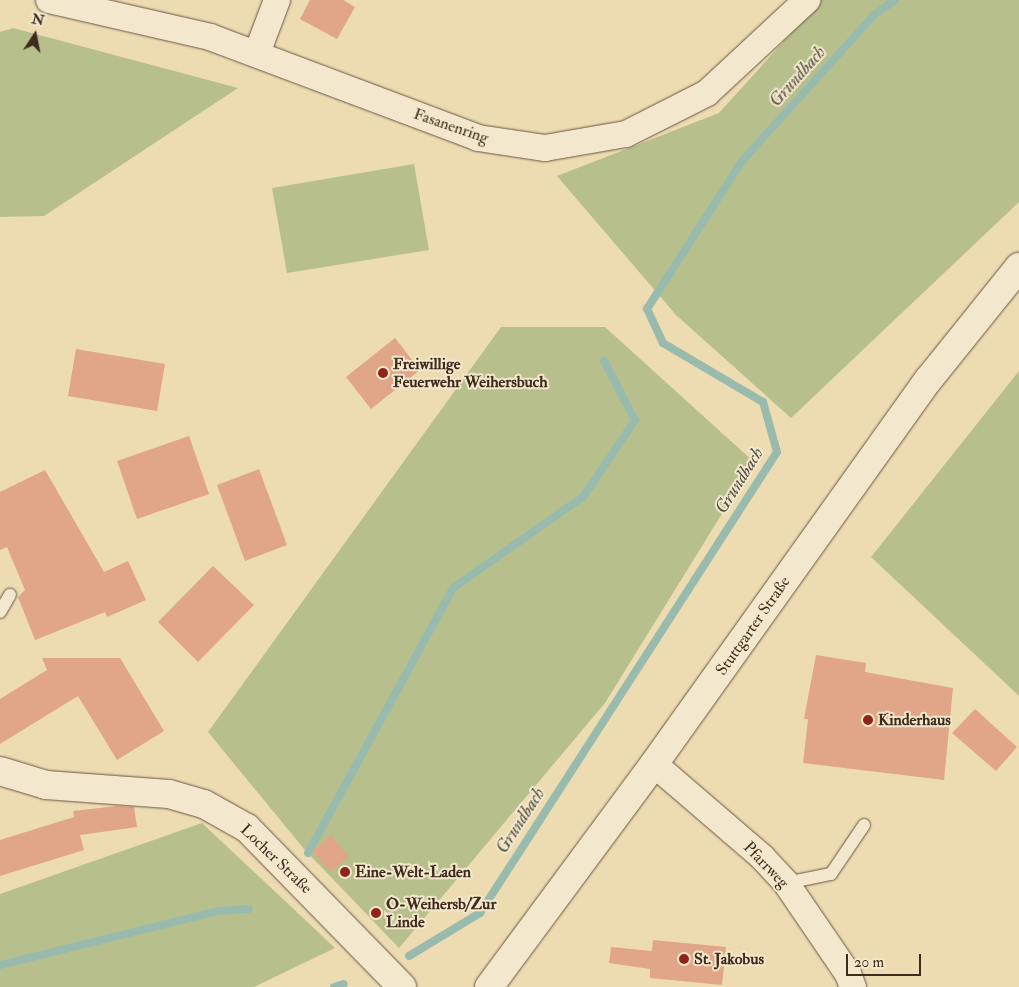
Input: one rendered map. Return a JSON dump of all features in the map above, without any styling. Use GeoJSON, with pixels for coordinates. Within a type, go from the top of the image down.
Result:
{"type":"FeatureCollection","features":[{"type":"Feature","properties":{"kind":"street","name":"Fasanenring"},"geometry":{"type":"LineString","coordinates":[[49,0],[123,8],[257,53],[478,138],[545,148],[626,134],[707,93],[807,0]]}},
{"type":"Feature","properties":{"kind":"street"},"geometry":{"type":"LineString","coordinates":[[257,53],[278,0]]}},
{"type":"Feature","properties":{"kind":"street","name":"Stuttgarter Straße"},"geometry":{"type":"LineString","coordinates":[[489,987],[654,764],[928,379],[1019,267]]}},
{"type":"Feature","properties":{"kind":"street","name":"Pfarrweg"},"geometry":{"type":"LineString","coordinates":[[654,764],[762,857],[786,882],[848,974],[852,987]]}},
{"type":"Feature","properties":{"kind":"street","name":"Locher Straße"},"geometry":{"type":"LineString","coordinates":[[0,771],[46,785],[169,794],[204,804],[248,828],[402,987]]}},
{"type":"Feature","properties":{"kind":"lane"},"geometry":{"type":"LineString","coordinates":[[0,612],[10,595]]}},
{"type":"Feature","properties":{"kind":"lane"},"geometry":{"type":"LineString","coordinates":[[786,882],[831,874],[864,825]]}},
{"type":"Feature","properties":{"kind":"green space"},"geometry":{"type":"Polygon","coordinates":[[[821,0],[1019,0],[1019,202],[791,418],[676,315],[557,176],[719,113],[821,0]]]}},
{"type":"Feature","properties":{"kind":"green space"},"geometry":{"type":"Polygon","coordinates":[[[13,28],[238,88],[44,216],[0,217],[0,32],[13,28]]]}},
{"type":"Feature","properties":{"kind":"green space"},"geometry":{"type":"Polygon","coordinates":[[[414,164],[429,250],[287,273],[272,188],[414,164]]]}},
{"type":"Feature","properties":{"kind":"green space"},"geometry":{"type":"Polygon","coordinates":[[[501,327],[605,327],[754,462],[605,703],[399,948],[304,849],[208,732],[501,327]]]}},
{"type":"Feature","properties":{"kind":"green space"},"geometry":{"type":"Polygon","coordinates":[[[1019,371],[1019,696],[871,557],[1019,371]]]}},
{"type":"Feature","properties":{"kind":"green space"},"geometry":{"type":"Polygon","coordinates":[[[202,823],[335,948],[254,987],[0,987],[0,894],[202,823]]]}},
{"type":"Feature","properties":{"kind":"building"},"geometry":{"type":"Polygon","coordinates":[[[310,0],[343,0],[355,7],[337,39],[300,19],[310,0]]]}},
{"type":"Feature","properties":{"kind":"building","name":"Freiwillige Feuerwehr Weihersbuch"},"geometry":{"type":"Polygon","coordinates":[[[395,338],[420,370],[371,409],[346,377],[395,338]]]}},
{"type":"Feature","properties":{"kind":"building"},"geometry":{"type":"Polygon","coordinates":[[[76,349],[165,364],[157,411],[68,396],[76,349]]]}},
{"type":"Feature","properties":{"kind":"building"},"geometry":{"type":"Polygon","coordinates":[[[189,436],[209,494],[137,519],[117,461],[189,436]]]}},
{"type":"Feature","properties":{"kind":"building"},"geometry":{"type":"Polygon","coordinates":[[[259,469],[287,545],[245,561],[217,485],[259,469]]]}},
{"type":"Feature","properties":{"kind":"building"},"geometry":{"type":"Polygon","coordinates":[[[45,470],[104,572],[128,561],[146,600],[107,617],[105,612],[35,640],[18,597],[25,590],[7,547],[0,550],[0,492],[45,470]]]}},
{"type":"Feature","properties":{"kind":"building"},"geometry":{"type":"Polygon","coordinates":[[[213,566],[254,605],[198,662],[158,622],[213,566]]]}},
{"type":"Feature","properties":{"kind":"building"},"geometry":{"type":"Polygon","coordinates":[[[816,655],[866,663],[865,672],[953,688],[944,780],[803,763],[808,719],[804,719],[816,655]]]}},
{"type":"Feature","properties":{"kind":"building"},"geometry":{"type":"Polygon","coordinates":[[[42,658],[120,658],[164,731],[117,760],[78,696],[0,744],[0,699],[47,670],[42,658]]]}},
{"type":"Feature","properties":{"kind":"building"},"geometry":{"type":"Polygon","coordinates":[[[975,709],[1017,747],[996,771],[952,733],[975,709]]]}},
{"type":"Feature","properties":{"kind":"building"},"geometry":{"type":"Polygon","coordinates":[[[117,806],[134,807],[137,827],[80,835],[84,850],[0,876],[0,840],[74,817],[73,811],[117,806]]]}},
{"type":"Feature","properties":{"kind":"building"},"geometry":{"type":"Polygon","coordinates":[[[331,835],[349,857],[330,872],[312,851],[331,835]]]}},
{"type":"Feature","properties":{"kind":"building","name":"St. Jakobus"},"geometry":{"type":"Polygon","coordinates":[[[653,940],[726,947],[722,985],[650,978],[650,969],[609,963],[611,947],[652,951],[653,940]]]}},
{"type":"Feature","properties":{"kind":"waterway","name":"Grundbach"},"geometry":{"type":"LineString","coordinates":[[409,956],[480,913],[777,452],[763,402],[663,343],[647,309],[742,161],[874,15],[895,0]]}},
{"type":"Feature","properties":{"kind":"waterway"},"geometry":{"type":"LineString","coordinates":[[308,853],[453,588],[584,496],[635,420],[604,361]]}},
{"type":"Feature","properties":{"kind":"waterway"},"geometry":{"type":"LineString","coordinates":[[0,965],[219,911],[249,909]]}},
{"type":"Feature","properties":{"kind":"waterway","name":"Grundbach"},"geometry":{"type":"LineString","coordinates":[[334,987],[344,984]]}},
{"type":"Feature","properties":{"kind":"place","name":"Freiwillige Feuerwehr Weihersbuch"},"geometry":{"type":"Point","coordinates":[383,373]}},
{"type":"Feature","properties":{"kind":"place","name":"Kinderhaus"},"geometry":{"type":"Point","coordinates":[868,720]}},
{"type":"Feature","properties":{"kind":"place","name":"Eine-Welt-Laden"},"geometry":{"type":"Point","coordinates":[345,872]}},
{"type":"Feature","properties":{"kind":"place","name":"O-Weihersb/Zur Linde"},"geometry":{"type":"Point","coordinates":[376,913]}},
{"type":"Feature","properties":{"kind":"place","name":"St. Jakobus"},"geometry":{"type":"Point","coordinates":[684,959]}}]}
